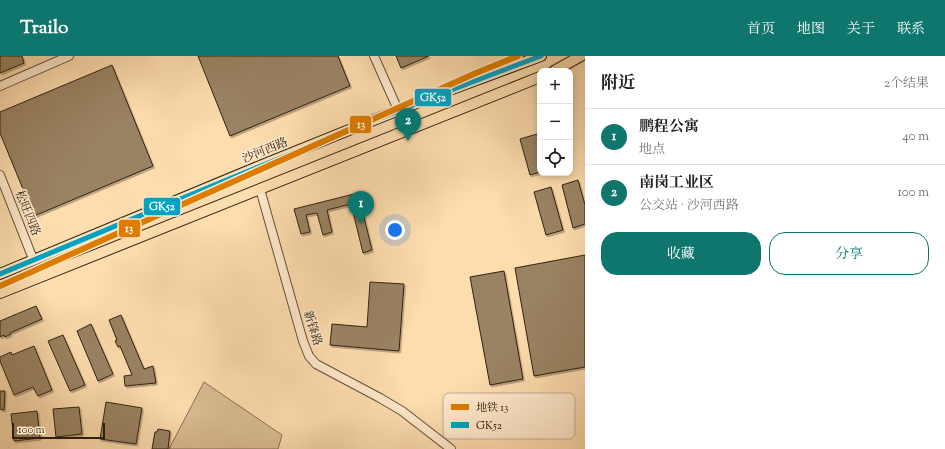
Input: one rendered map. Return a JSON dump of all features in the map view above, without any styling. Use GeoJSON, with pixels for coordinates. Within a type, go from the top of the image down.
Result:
{"type":"FeatureCollection","features":[{"type":"Feature","properties":{"kind":"main road","name":"沙河西路"},"geometry":{"type":"LineString","coordinates":[[0,274],[398,110],[541,56]]}},
{"type":"Feature","properties":{"kind":"main road"},"geometry":{"type":"LineString","coordinates":[[559,68],[576,58]]}},
{"type":"Feature","properties":{"kind":"main road"},"geometry":{"type":"LineString","coordinates":[[0,293],[537,78]]}},
{"type":"Feature","properties":{"kind":"street"},"geometry":{"type":"LineString","coordinates":[[0,86],[69,56]]}},
{"type":"Feature","properties":{"kind":"street"},"geometry":{"type":"LineString","coordinates":[[374,56],[398,110]]}},
{"type":"Feature","properties":{"kind":"street","name":"松旺四路"},"geometry":{"type":"LineString","coordinates":[[0,175],[34,259]]}},
{"type":"Feature","properties":{"kind":"street","name":"新锋路"},"geometry":{"type":"LineString","coordinates":[[260,189],[309,356],[316,364],[380,398],[402,412],[451,449]]}},
{"type":"Feature","properties":{"kind":"shaded area"},"geometry":{"type":"Polygon","coordinates":[[[204,382],[282,435],[278,449],[169,449],[204,382]]]}},
{"type":"Feature","properties":{"kind":"building"},"geometry":{"type":"Polygon","coordinates":[[[0,56],[22,56],[24,63],[0,73],[0,56]]]}},
{"type":"Feature","properties":{"kind":"building"},"geometry":{"type":"Polygon","coordinates":[[[198,56],[338,56],[350,86],[230,136],[198,56]]]}},
{"type":"Feature","properties":{"kind":"building"},"geometry":{"type":"Polygon","coordinates":[[[396,56],[429,56],[401,68],[396,56]]]}},
{"type":"Feature","properties":{"kind":"building"},"geometry":{"type":"Polygon","coordinates":[[[112,65],[153,166],[34,216],[0,133],[0,112],[112,65]]]}},
{"type":"Feature","properties":{"kind":"building"},"geometry":{"type":"Polygon","coordinates":[[[537,134],[537,173],[530,175],[520,139],[537,134]]]}},
{"type":"Feature","properties":{"kind":"building"},"geometry":{"type":"Polygon","coordinates":[[[578,180],[585,205],[585,224],[573,228],[562,185],[578,180]]]}},
{"type":"Feature","properties":{"kind":"building"},"geometry":{"type":"Polygon","coordinates":[[[551,187],[563,230],[546,235],[534,192],[551,187]]]}},
{"type":"Feature","properties":{"kind":"building"},"geometry":{"type":"Polygon","coordinates":[[[358,193],[372,250],[363,253],[351,204],[327,210],[332,232],[323,235],[317,213],[306,215],[310,232],[301,234],[294,209],[358,193]]]}},
{"type":"Feature","properties":{"kind":"building"},"geometry":{"type":"Polygon","coordinates":[[[585,255],[585,367],[534,376],[515,268],[585,255]]]}},
{"type":"Feature","properties":{"kind":"building"},"geometry":{"type":"Polygon","coordinates":[[[504,271],[523,379],[490,385],[470,277],[504,271]]]}},
{"type":"Feature","properties":{"kind":"building"},"geometry":{"type":"Polygon","coordinates":[[[370,282],[404,284],[399,351],[330,345],[332,324],[367,327],[370,282]]]}},
{"type":"Feature","properties":{"kind":"building"},"geometry":{"type":"Polygon","coordinates":[[[36,306],[42,319],[10,333],[11,334],[5,337],[4,335],[0,337],[0,321],[36,306]]]}},
{"type":"Feature","properties":{"kind":"building"},"geometry":{"type":"Polygon","coordinates":[[[121,315],[144,369],[153,366],[156,383],[125,386],[124,376],[132,375],[120,346],[118,347],[115,341],[117,340],[109,320],[121,315]]]}},
{"type":"Feature","properties":{"kind":"building"},"geometry":{"type":"Polygon","coordinates":[[[91,324],[113,374],[98,381],[77,331],[91,324]]]}},
{"type":"Feature","properties":{"kind":"building"},"geometry":{"type":"Polygon","coordinates":[[[63,335],[85,385],[70,391],[48,341],[63,335]]]}},
{"type":"Feature","properties":{"kind":"building"},"geometry":{"type":"Polygon","coordinates":[[[34,346],[52,390],[38,396],[33,387],[14,395],[0,361],[0,357],[11,352],[12,355],[34,346]]]}},
{"type":"Feature","properties":{"kind":"building"},"geometry":{"type":"Polygon","coordinates":[[[0,391],[5,391],[4,410],[0,409],[0,391]]]}},
{"type":"Feature","properties":{"kind":"building"},"geometry":{"type":"Polygon","coordinates":[[[106,402],[142,408],[136,444],[100,439],[106,402]]]}},
{"type":"Feature","properties":{"kind":"building"},"geometry":{"type":"Polygon","coordinates":[[[79,407],[82,434],[56,437],[53,409],[79,407]]]}},
{"type":"Feature","properties":{"kind":"building"},"geometry":{"type":"Polygon","coordinates":[[[37,411],[40,438],[14,441],[11,414],[37,411]]]}},
{"type":"Feature","properties":{"kind":"building"},"geometry":{"type":"Polygon","coordinates":[[[158,429],[170,431],[168,449],[152,449],[155,432],[157,432],[158,429]]]}},
{"type":"Feature","properties":{"kind":"metro line","name":"13"},"geometry":{"type":"LineString","coordinates":[[0,286],[476,73],[518,56]]}},
{"type":"Feature","properties":{"kind":"transit line","name":"GK52"},"geometry":{"type":"LineString","coordinates":[[0,274],[337,135],[541,56]]}},
{"type":"Feature","properties":{"kind":"place","name":"南岗工业区"},"geometry":{"type":"Point","coordinates":[408,141]}},
{"type":"Feature","properties":{"kind":"place","name":"鹏程公寓"},"geometry":{"type":"Point","coordinates":[361,224]}}]}
